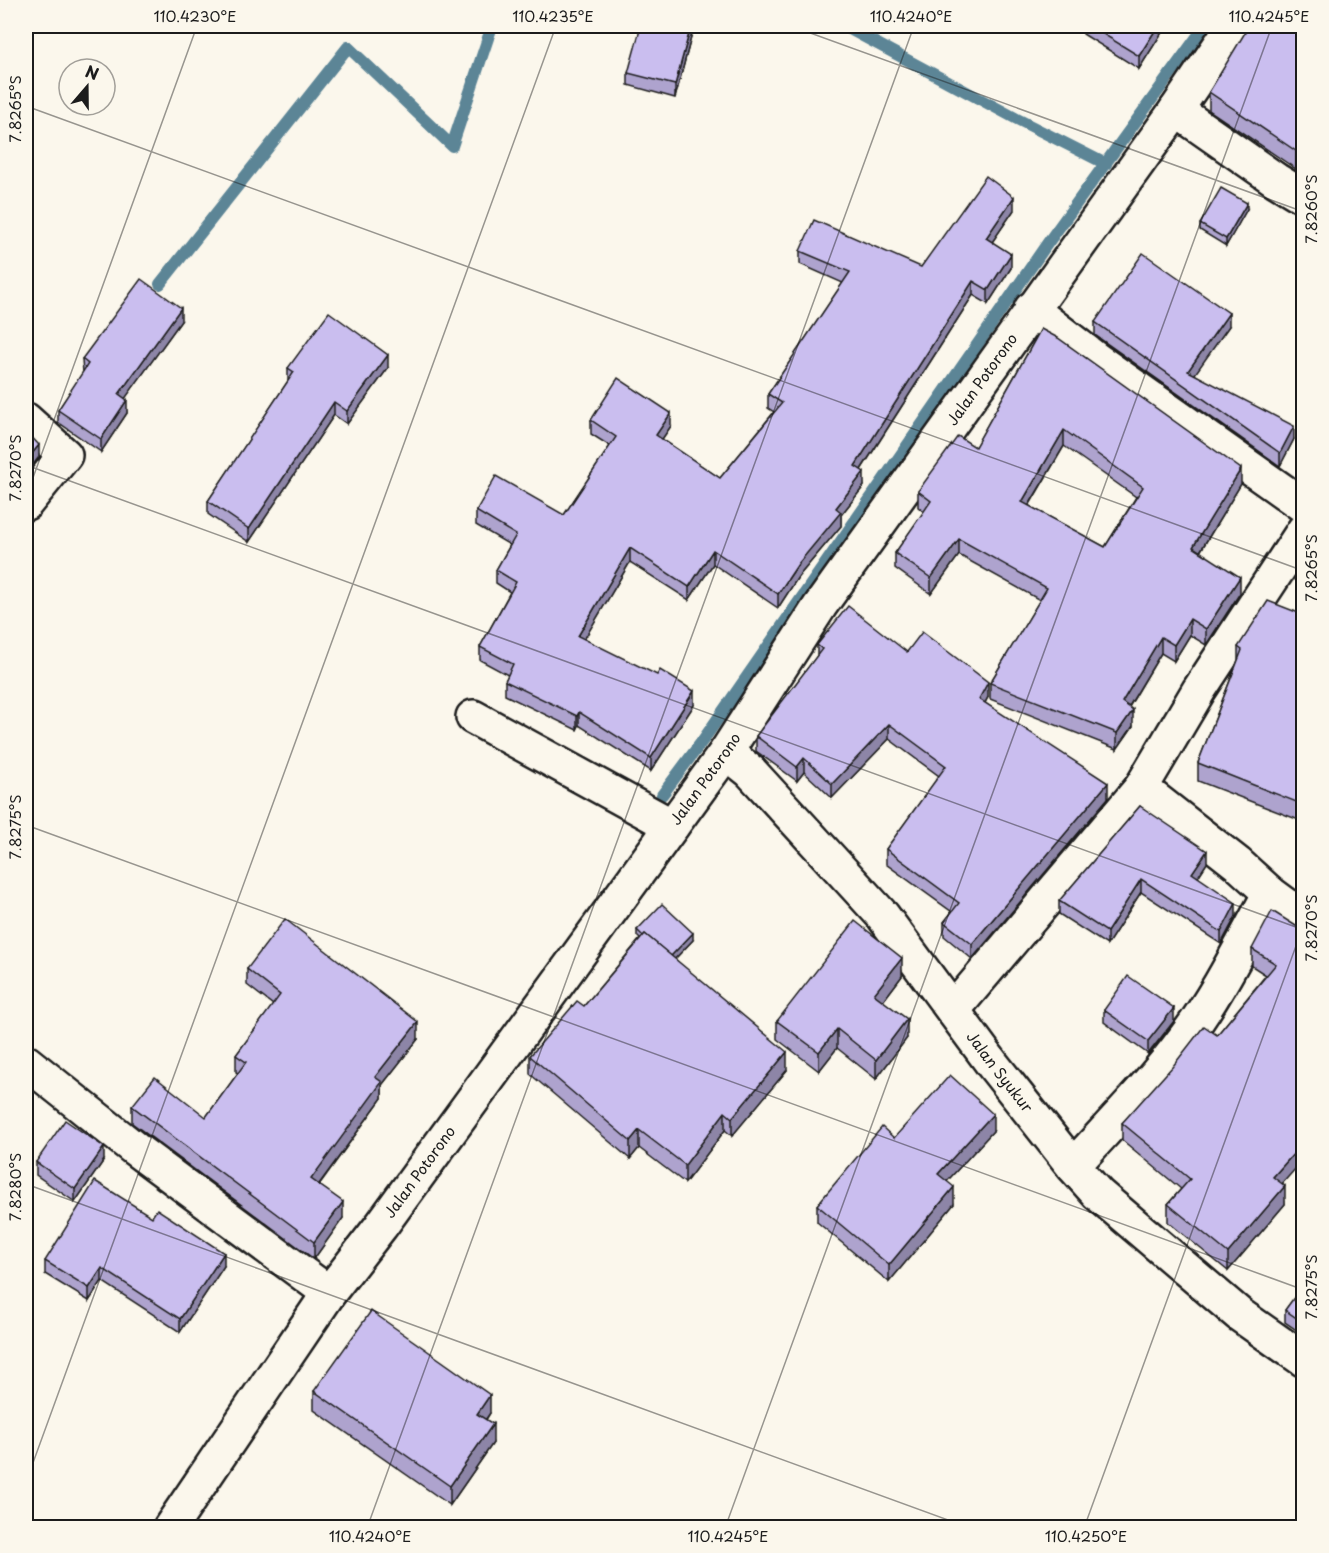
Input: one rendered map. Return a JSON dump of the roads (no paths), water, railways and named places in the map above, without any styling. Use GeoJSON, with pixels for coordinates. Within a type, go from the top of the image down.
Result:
{"type":"FeatureCollection","features":[{"type":"Feature","properties":{"kind":"street","name":"Jalan Potorono"},"geometry":{"type":"LineString","coordinates":[[170,1527],[329,1293],[381,1226],[726,752],[819,606],[1176,110],[1233,26]]}},
{"type":"Feature","properties":{"kind":"street"},"geometry":{"type":"LineString","coordinates":[[1176,110],[1304,197]]}},
{"type":"Feature","properties":{"kind":"street"},"geometry":{"type":"LineString","coordinates":[[1031,309],[1097,360],[1304,506]]}},
{"type":"Feature","properties":{"kind":"street"},"geometry":{"type":"LineString","coordinates":[[26,420],[64,455],[26,503]]}},
{"type":"Feature","properties":{"kind":"street"},"geometry":{"type":"LineString","coordinates":[[953,1010],[1142,788],[1198,690],[1304,530]]}},
{"type":"Feature","properties":{"kind":"street"},"geometry":{"type":"LineString","coordinates":[[473,717],[672,826]]}},
{"type":"Feature","properties":{"kind":"street","name":"Jalan Syukur"},"geometry":{"type":"LineString","coordinates":[[726,752],[750,771],[883,916],[1073,1166],[1098,1194],[1240,1315],[1304,1360]]}},
{"type":"Feature","properties":{"kind":"street"},"geometry":{"type":"LineString","coordinates":[[1142,788],[1304,918]]}},
{"type":"Feature","properties":{"kind":"street"},"geometry":{"type":"LineString","coordinates":[[1073,1166],[1150,1083],[1186,1037],[1224,976],[1270,893]]}},
{"type":"Feature","properties":{"kind":"street"},"geometry":{"type":"LineString","coordinates":[[26,1062],[135,1149],[329,1293]]}},
{"type":"Feature","properties":{"kind":"waterway"},"geometry":{"type":"LineString","coordinates":[[160,284],[348,47],[452,146],[492,26]]}},
{"type":"Feature","properties":{"kind":"waterway"},"geometry":{"type":"LineString","coordinates":[[844,26],[1106,164]]}},
{"type":"Feature","properties":{"kind":"waterway"},"geometry":{"type":"LineString","coordinates":[[662,795],[703,740],[1047,244],[1205,26]]}}]}
